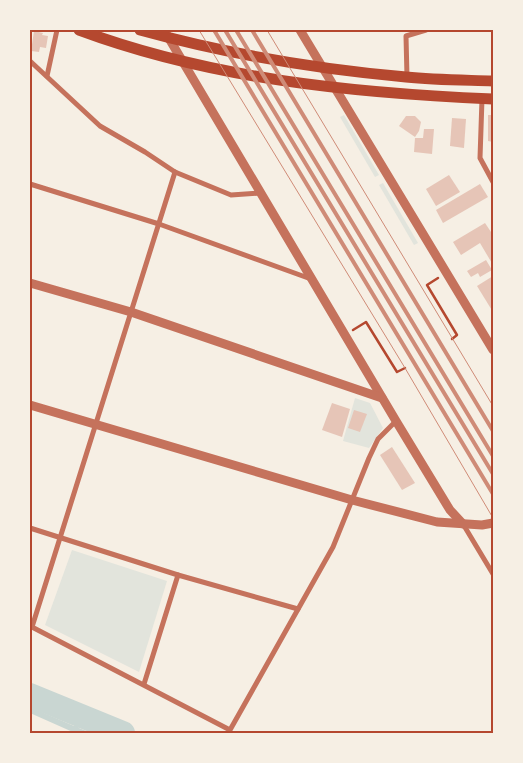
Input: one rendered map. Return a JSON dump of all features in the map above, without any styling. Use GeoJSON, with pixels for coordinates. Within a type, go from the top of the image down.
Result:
{"type":"FeatureCollection","features":[{"type":"Feature","properties":{"kind":"main road"},"geometry":{"type":"LineString","coordinates":[[79,30],[142,51],[278,80],[336,89],[488,99]]}},
{"type":"Feature","properties":{"kind":"main road"},"geometry":{"type":"LineString","coordinates":[[140,30],[166,34],[277,61],[322,68],[407,77],[493,81]]}},
{"type":"Feature","properties":{"kind":"street"},"geometry":{"type":"LineString","coordinates":[[47,76],[57,30]]}},
{"type":"Feature","properties":{"kind":"street"},"geometry":{"type":"LineString","coordinates":[[300,30],[493,349]]}},
{"type":"Feature","properties":{"kind":"street"},"geometry":{"type":"LineString","coordinates":[[407,77],[406,33],[426,30]]}},
{"type":"Feature","properties":{"kind":"street"},"geometry":{"type":"LineString","coordinates":[[166,34],[382,398],[450,510],[463,524],[493,574]]}},
{"type":"Feature","properties":{"kind":"street"},"geometry":{"type":"LineString","coordinates":[[30,61],[100,126],[175,172],[231,195],[260,193]]}},
{"type":"Feature","properties":{"kind":"street"},"geometry":{"type":"LineString","coordinates":[[488,99],[480,158],[493,182]]}},
{"type":"Feature","properties":{"kind":"street"},"geometry":{"type":"LineString","coordinates":[[175,172],[61,537],[31,626],[230,730],[333,547],[378,439],[396,421]]}},
{"type":"Feature","properties":{"kind":"street"},"geometry":{"type":"LineString","coordinates":[[30,184],[159,224],[312,279]]}},
{"type":"Feature","properties":{"kind":"street"},"geometry":{"type":"LineString","coordinates":[[30,283],[131,312],[382,398]]}},
{"type":"Feature","properties":{"kind":"street"},"geometry":{"type":"LineString","coordinates":[[30,405],[97,423],[352,500],[437,522],[482,525],[493,523]]}},
{"type":"Feature","properties":{"kind":"street"},"geometry":{"type":"LineString","coordinates":[[30,528],[178,575],[298,609]]}},
{"type":"Feature","properties":{"kind":"street"},"geometry":{"type":"LineString","coordinates":[[144,684],[178,575]]}},
{"type":"Feature","properties":{"kind":"path"},"geometry":{"type":"LineString","coordinates":[[427,285],[457,335],[452,339]]}},
{"type":"Feature","properties":{"kind":"path"},"geometry":{"type":"LineString","coordinates":[[346,335],[366,322],[397,372],[405,368]]}},
{"type":"Feature","properties":{"kind":"shaded area"},"geometry":{"type":"Polygon","coordinates":[[[344,115],[379,175],[375,177],[340,117],[344,115]]]}},
{"type":"Feature","properties":{"kind":"shaded area"},"geometry":{"type":"Polygon","coordinates":[[[383,183],[418,243],[414,245],[379,185],[383,183]]]}},
{"type":"Feature","properties":{"kind":"shaded area"},"geometry":{"type":"Polygon","coordinates":[[[355,398],[370,403],[383,428],[369,448],[343,441],[355,398]]]}},
{"type":"Feature","properties":{"kind":"shaded area"},"geometry":{"type":"Polygon","coordinates":[[[72,550],[167,581],[139,672],[45,625],[72,550]]]}},
{"type":"Feature","properties":{"kind":"shaded area"},"geometry":{"type":"Polygon","coordinates":[[[30,707],[74,726],[77,725],[79,728],[91,733],[75,733],[30,713],[30,707]]]}},
{"type":"Feature","properties":{"kind":"building"},"geometry":{"type":"Polygon","coordinates":[[[34,31],[48,36],[46,48],[40,47],[39,52],[31,51],[34,31]]]}},
{"type":"Feature","properties":{"kind":"building"},"geometry":{"type":"Polygon","coordinates":[[[488,115],[493,115],[493,142],[488,141],[488,115]]]}},
{"type":"Feature","properties":{"kind":"building"},"geometry":{"type":"Polygon","coordinates":[[[406,116],[415,116],[421,122],[415,137],[399,126],[406,116]]]}},
{"type":"Feature","properties":{"kind":"building"},"geometry":{"type":"Polygon","coordinates":[[[452,118],[466,119],[464,148],[450,146],[452,118]]]}},
{"type":"Feature","properties":{"kind":"building"},"geometry":{"type":"Polygon","coordinates":[[[424,129],[434,129],[432,154],[414,152],[415,138],[423,138],[424,129]]]}},
{"type":"Feature","properties":{"kind":"building"},"geometry":{"type":"Polygon","coordinates":[[[449,175],[460,192],[436,206],[426,189],[449,175]]]}},
{"type":"Feature","properties":{"kind":"building"},"geometry":{"type":"Polygon","coordinates":[[[480,184],[488,197],[443,223],[436,210],[480,184]]]}},
{"type":"Feature","properties":{"kind":"building"},"geometry":{"type":"Polygon","coordinates":[[[485,223],[493,235],[493,265],[480,243],[461,255],[453,242],[485,223]]]}},
{"type":"Feature","properties":{"kind":"building"},"geometry":{"type":"Polygon","coordinates":[[[486,260],[492,270],[480,277],[478,273],[471,277],[467,271],[486,260]]]}},
{"type":"Feature","properties":{"kind":"building"},"geometry":{"type":"Polygon","coordinates":[[[493,276],[493,312],[477,286],[493,276]]]}},
{"type":"Feature","properties":{"kind":"building"},"geometry":{"type":"Polygon","coordinates":[[[332,403],[350,409],[342,437],[322,430],[332,403]]]}},
{"type":"Feature","properties":{"kind":"building"},"geometry":{"type":"Polygon","coordinates":[[[354,410],[367,414],[360,432],[348,428],[354,410]]]}},
{"type":"Feature","properties":{"kind":"building"},"geometry":{"type":"Polygon","coordinates":[[[392,447],[415,483],[402,490],[380,455],[392,447]]]}},
{"type":"Feature","properties":{"kind":"waterway"},"geometry":{"type":"LineString","coordinates":[[30,695],[123,733]]}},
{"type":"Feature","properties":{"kind":"tram line"},"geometry":{"type":"LineString","coordinates":[[199,30],[405,368],[493,518]]}},
{"type":"Feature","properties":{"kind":"tram line"},"geometry":{"type":"LineString","coordinates":[[267,30],[493,406]]}},
{"type":"Feature","properties":{"kind":"railway"},"geometry":{"type":"LineString","coordinates":[[214,30],[493,494]]}},
{"type":"Feature","properties":{"kind":"railway"},"geometry":{"type":"LineString","coordinates":[[225,30],[493,474]]}},
{"type":"Feature","properties":{"kind":"railway"},"geometry":{"type":"LineString","coordinates":[[236,30],[493,456]]}},
{"type":"Feature","properties":{"kind":"railway"},"geometry":{"type":"LineString","coordinates":[[252,30],[493,431]]}}]}
